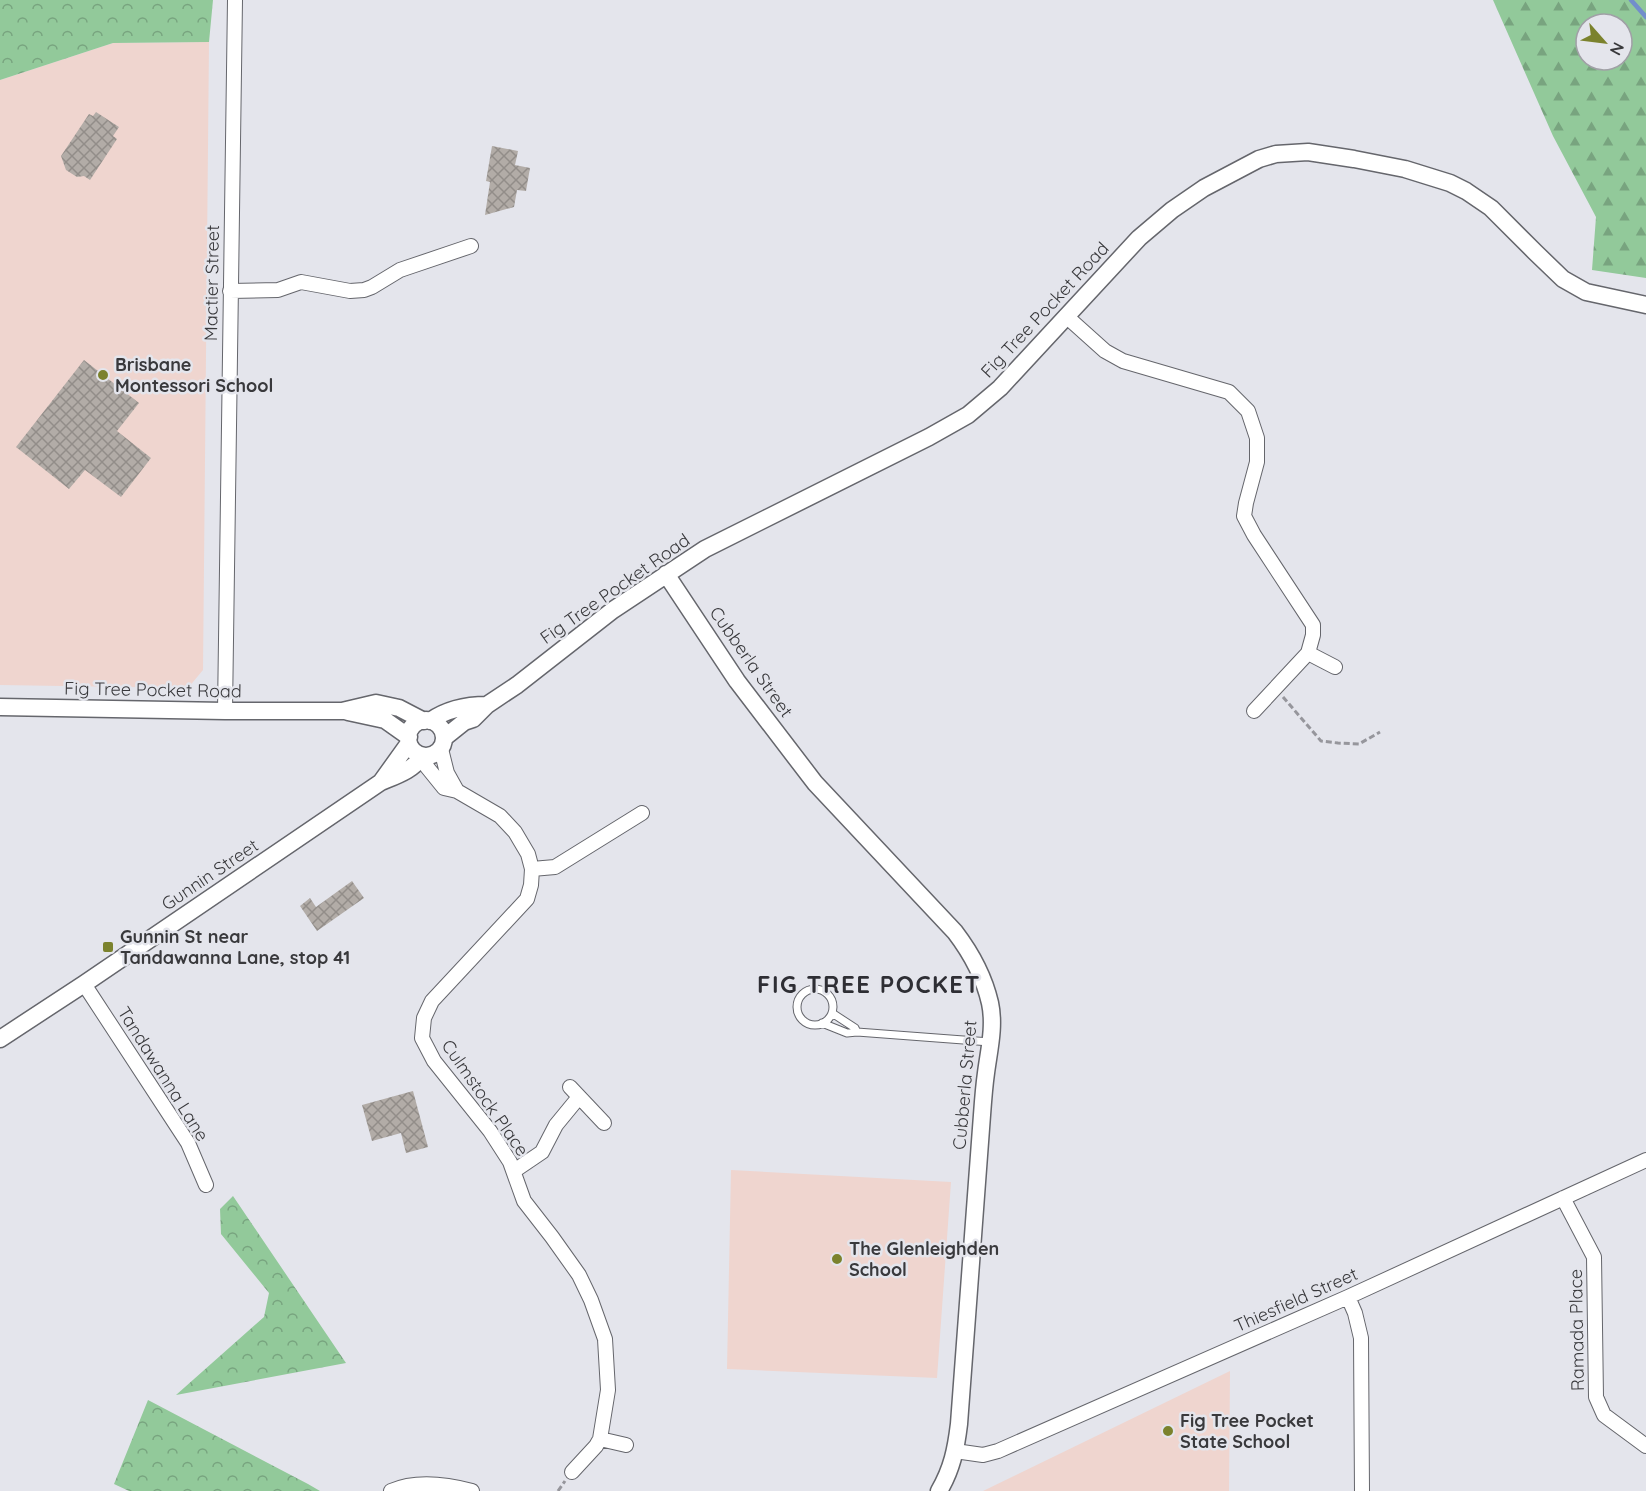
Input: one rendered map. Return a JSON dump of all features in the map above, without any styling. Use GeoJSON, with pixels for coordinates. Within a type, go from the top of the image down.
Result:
{"type":"FeatureCollection","features":[{"type":"Feature","properties":{"kind":"street","name":"Mactier Street"},"geometry":{"type":"LineString","coordinates":[[225,711],[235,0]]}},
{"type":"Feature","properties":{"kind":"street","name":"Fig Tree Pocket Road"},"geometry":{"type":"LineString","coordinates":[[342,711],[385,720],[409,740],[415,752],[433,750],[464,722],[473,718],[487,705],[517,685],[613,610],[705,549],[929,437],[968,415],[1000,388],[1139,238],[1172,210],[1204,188],[1259,159],[1276,154],[1308,152],[1405,169],[1450,183],[1491,208],[1563,279],[1586,291],[1646,305]]}},
{"type":"Feature","properties":{"kind":"street"},"geometry":{"type":"LineString","coordinates":[[230,291],[278,290],[301,282],[350,291],[364,290],[400,270],[471,246]]}},
{"type":"Feature","properties":{"kind":"street"},"geometry":{"type":"LineString","coordinates":[[1066,316],[1105,351],[1123,361],[1229,392],[1248,411],[1257,438],[1257,462],[1244,516],[1312,625],[1313,635],[1308,653],[1254,711]]}},
{"type":"Feature","properties":{"kind":"street","name":"Cubberla Street"},"geometry":{"type":"LineString","coordinates":[[666,574],[737,681],[815,783],[955,932],[981,974],[990,1003],[992,1024],[984,1094],[960,1413],[955,1451],[948,1475],[939,1491]]}},
{"type":"Feature","properties":{"kind":"street"},"geometry":{"type":"LineString","coordinates":[[1308,653],[1335,667]]}},
{"type":"Feature","properties":{"kind":"street","name":"Fig Tree Pocket Road"},"geometry":{"type":"LineString","coordinates":[[0,707],[342,711],[376,704],[399,708],[440,727],[433,750]]}},
{"type":"Feature","properties":{"kind":"street","name":"Fig Tree Pocket Road"},"geometry":{"type":"LineString","coordinates":[[409,740],[413,726],[441,713],[470,705],[487,705]]}},
{"type":"Feature","properties":{"kind":"street","name":"Gunnin Street"},"geometry":{"type":"LineString","coordinates":[[381,783],[409,740]]}},
{"type":"Feature","properties":{"kind":"street"},"geometry":{"type":"LineString","coordinates":[[433,750],[457,791],[500,816],[515,832],[528,854],[532,869],[555,867],[642,813]]}},
{"type":"Feature","properties":{"kind":"street","name":"Gunnin Street"},"geometry":{"type":"LineString","coordinates":[[0,1039],[381,783],[405,771],[433,750]]}},
{"type":"Feature","properties":{"kind":"street","name":"Culmstock Place"},"geometry":{"type":"LineString","coordinates":[[532,869],[527,899],[432,1001],[424,1018],[422,1038],[434,1061],[490,1131],[514,1171],[524,1202],[579,1275],[605,1339],[608,1390],[600,1439],[572,1473]]}},
{"type":"Feature","properties":{"kind":"street","name":"Tandawanna Lane"},"geometry":{"type":"LineString","coordinates":[[84,984],[188,1143],[206,1185]]}},
{"type":"Feature","properties":{"kind":"street"},"geometry":{"type":"LineString","coordinates":[[514,1171],[542,1152],[574,1092],[604,1123]]}},
{"type":"Feature","properties":{"kind":"street","name":"Thiesfield Street"},"geometry":{"type":"LineString","coordinates":[[955,1451],[982,1455],[998,1451],[1348,1297],[1646,1160]]}},
{"type":"Feature","properties":{"kind":"street","name":"Ramada Place"},"geometry":{"type":"LineString","coordinates":[[1563,1198],[1594,1257],[1596,1397],[1604,1415],[1646,1446]]}},
{"type":"Feature","properties":{"kind":"street"},"geometry":{"type":"LineString","coordinates":[[1348,1297],[1355,1313],[1361,1338],[1362,1491]]}},
{"type":"Feature","properties":{"kind":"street"},"geometry":{"type":"LineString","coordinates":[[600,1439],[626,1445]]}},
{"type":"Feature","properties":{"kind":"street"},"geometry":{"type":"LineString","coordinates":[[391,1491],[414,1484],[441,1485],[472,1491]]}},
{"type":"Feature","properties":{"kind":"lane"},"geometry":{"type":"LineString","coordinates":[[812,990],[824,992],[832,1001],[832,1012],[827,1021],[822,1023],[811,1024],[801,1018],[797,1006],[802,995],[812,990]]}},
{"type":"Feature","properties":{"kind":"lane"},"geometry":{"type":"LineString","coordinates":[[832,1012],[855,1028],[856,1032]]}},
{"type":"Feature","properties":{"kind":"lane"},"geometry":{"type":"LineString","coordinates":[[822,1023],[847,1033],[990,1042]]}},
{"type":"Feature","properties":{"kind":"path"},"geometry":{"type":"LineString","coordinates":[[1273,692],[1321,741],[1359,744],[1380,732]]}},
{"type":"Feature","properties":{"kind":"shaded area","name":"Brisbane Montessori School"},"geometry":{"type":"Polygon","coordinates":[[[209,42],[203,670],[188,688],[0,685],[0,80],[113,43],[209,42]]]}},
{"type":"Feature","properties":{"kind":"shaded area","name":"The Glenleighden School"},"geometry":{"type":"Polygon","coordinates":[[[731,1170],[951,1182],[937,1378],[727,1369],[731,1170]]]}},
{"type":"Feature","properties":{"kind":"shaded area","name":"Fig Tree Pocket State School"},"geometry":{"type":"Polygon","coordinates":[[[1230,1371],[1229,1491],[983,1491],[1230,1371]]]}},
{"type":"Feature","properties":{"kind":"green space"},"geometry":{"type":"Polygon","coordinates":[[[0,0],[213,0],[209,42],[113,43],[0,80],[0,0]]]}},
{"type":"Feature","properties":{"kind":"green space"},"geometry":{"type":"Polygon","coordinates":[[[1493,0],[1646,0],[1646,278],[1592,270],[1596,217],[1553,136],[1493,0]]]}},
{"type":"Feature","properties":{"kind":"green space"},"geometry":{"type":"Polygon","coordinates":[[[233,1196],[346,1363],[176,1395],[264,1317],[269,1293],[221,1234],[220,1209],[233,1196]]]}},
{"type":"Feature","properties":{"kind":"green space"},"geometry":{"type":"Polygon","coordinates":[[[148,1400],[320,1491],[129,1491],[114,1484],[148,1400]]]}},
{"type":"Feature","properties":{"kind":"building"},"geometry":{"type":"Polygon","coordinates":[[[96,112],[119,127],[113,136],[117,139],[90,180],[84,176],[77,177],[66,170],[61,156],[89,114],[93,116],[96,112]]]}},
{"type":"Feature","properties":{"kind":"building"},"geometry":{"type":"Polygon","coordinates":[[[492,146],[518,151],[515,165],[530,168],[526,191],[517,190],[514,207],[485,215],[490,182],[486,181],[492,146]]]}},
{"type":"Feature","properties":{"kind":"building"},"geometry":{"type":"Polygon","coordinates":[[[84,360],[139,403],[117,431],[151,458],[121,497],[85,470],[69,489],[16,447],[84,360]]]}},
{"type":"Feature","properties":{"kind":"building"},"geometry":{"type":"Polygon","coordinates":[[[352,881],[364,898],[317,931],[300,906],[310,898],[316,907],[352,881]]]}},
{"type":"Feature","properties":{"kind":"building"},"geometry":{"type":"Polygon","coordinates":[[[413,1091],[428,1147],[406,1153],[401,1133],[372,1141],[362,1105],[413,1091]]]}},
{"type":"Feature","properties":{"kind":"waterway"},"geometry":{"type":"LineString","coordinates":[[1631,0],[1646,17]]}},
{"type":"Feature","properties":{"kind":"place","name":"Brisbane Montessori School"},"geometry":{"type":"Point","coordinates":[103,375]}},
{"type":"Feature","properties":{"kind":"place","name":"Gunnin St near Tandawanna Lane, stop 41"},"geometry":{"type":"Point","coordinates":[108,947]}},
{"type":"Feature","properties":{"kind":"place","name":"The Glenleighden School"},"geometry":{"type":"Point","coordinates":[837,1259]}},
{"type":"Feature","properties":{"kind":"place","name":"Fig Tree Pocket State School"},"geometry":{"type":"Point","coordinates":[1168,1431]}},
{"type":"Feature","properties":{"kind":"district","name":"FIG TREE POCKET"},"geometry":{"type":"Point","coordinates":[869,985]}}]}
